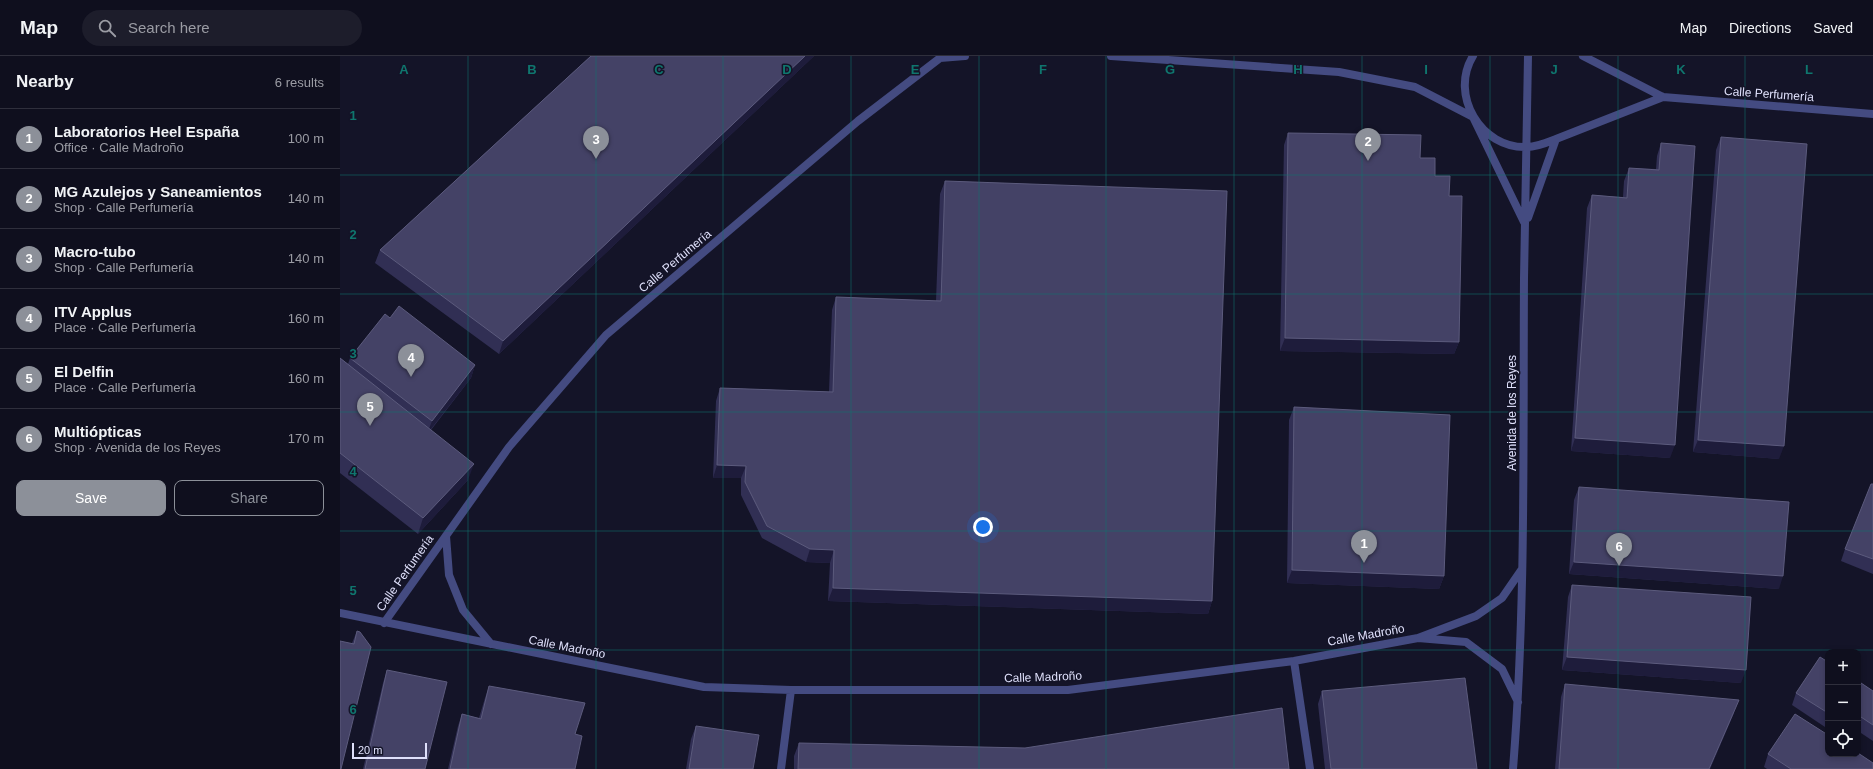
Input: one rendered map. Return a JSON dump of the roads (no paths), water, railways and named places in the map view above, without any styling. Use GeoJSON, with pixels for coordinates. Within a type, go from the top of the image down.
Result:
{"type":"FeatureCollection","features":[{"type":"Feature","properties":{"kind":"street","name":"Calle Perfumería"},"geometry":{"type":"LineString","coordinates":[[384,623],[508,447],[606,335],[863,117],[940,58],[965,56]]}},
{"type":"Feature","properties":{"kind":"street","name":"Calle Perfumería"},"geometry":{"type":"LineString","coordinates":[[1111,56],[1339,72],[1415,87],[1473,117],[1480,128],[1501,142],[1513,146],[1526,147],[1541,145],[1663,97]]}},
{"type":"Feature","properties":{"kind":"street","name":"Calle Perfumería"},"geometry":{"type":"LineString","coordinates":[[1473,56],[1466,74],[1465,89],[1467,104],[1525,225]]}},
{"type":"Feature","properties":{"kind":"street","name":"Avenida de los Reyes"},"geometry":{"type":"LineString","coordinates":[[1513,769],[1518,704],[1524,535],[1525,225],[1528,56]]}},
{"type":"Feature","properties":{"kind":"street","name":"Calle Perfumería"},"geometry":{"type":"LineString","coordinates":[[1583,56],[1663,97],[1873,114]]}},
{"type":"Feature","properties":{"kind":"street"},"geometry":{"type":"LineString","coordinates":[[1525,225],[1556,139]]}},
{"type":"Feature","properties":{"kind":"street","name":"Calle Perfumería"},"geometry":{"type":"LineString","coordinates":[[446,536],[449,575],[463,610],[491,644]]}},
{"type":"Feature","properties":{"kind":"street","name":"Calle Madroño"},"geometry":{"type":"LineString","coordinates":[[340,614],[704,687],[790,690],[1068,690],[1294,661],[1418,638],[1476,616],[1502,598],[1522,568]]}},
{"type":"Feature","properties":{"kind":"street","name":"Calle Madroño"},"geometry":{"type":"LineString","coordinates":[[1418,638],[1466,642],[1502,669],[1518,704]]}},
{"type":"Feature","properties":{"kind":"street"},"geometry":{"type":"LineString","coordinates":[[1294,661],[1310,769]]}},
{"type":"Feature","properties":{"kind":"street"},"geometry":{"type":"LineString","coordinates":[[781,769],[790,690]]}},
{"type":"Feature","properties":{"kind":"place","name":"Macro-tubo"},"geometry":{"type":"Point","coordinates":[596,159]}},
{"type":"Feature","properties":{"kind":"place","name":"MG Azulejos y Saneamientos"},"geometry":{"type":"Point","coordinates":[1368,161]}},
{"type":"Feature","properties":{"kind":"place","name":"ITV Applus"},"geometry":{"type":"Point","coordinates":[411,377]}},
{"type":"Feature","properties":{"kind":"place","name":"El Delfin"},"geometry":{"type":"Point","coordinates":[370,426]}},
{"type":"Feature","properties":{"kind":"place","name":"Laboratorios Heel España"},"geometry":{"type":"Point","coordinates":[1364,563]}},
{"type":"Feature","properties":{"kind":"place","name":"Multiópticas"},"geometry":{"type":"Point","coordinates":[1619,566]}}]}
